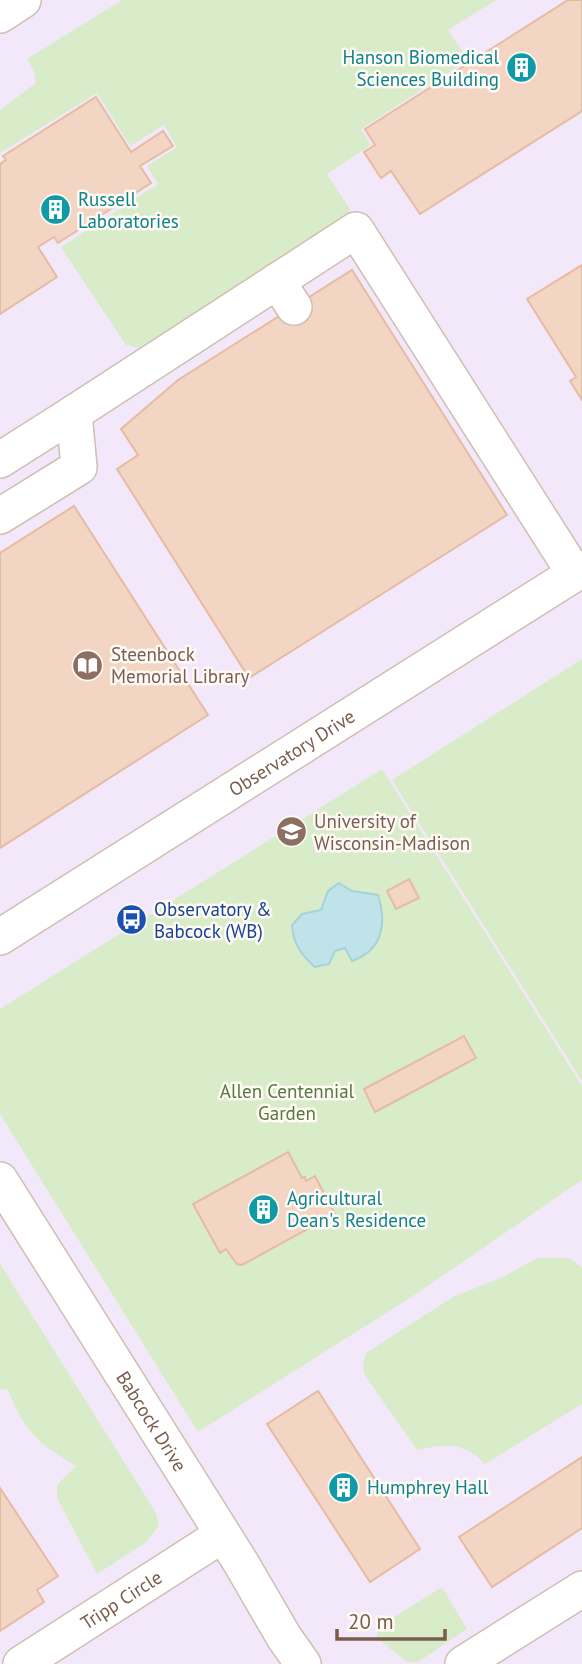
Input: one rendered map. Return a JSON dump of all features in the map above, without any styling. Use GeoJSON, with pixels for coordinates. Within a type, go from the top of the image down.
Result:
{"type":"FeatureCollection","features":[{"type":"Feature","properties":{"kind":"street"},"geometry":{"type":"LineString","coordinates":[[0,15],[23,0]]}},
{"type":"Feature","properties":{"kind":"street"},"geometry":{"type":"LineString","coordinates":[[0,460],[74,413],[286,294],[356,230],[579,572]]}},
{"type":"Feature","properties":{"kind":"street"},"geometry":{"type":"LineString","coordinates":[[0,516],[79,467],[74,413]]}},
{"type":"Feature","properties":{"kind":"street","name":"Observatory Drive"},"geometry":{"type":"LineString","coordinates":[[0,937],[579,572]]}},
{"type":"Feature","properties":{"kind":"street","name":"Babcock Drive"},"geometry":{"type":"LineString","coordinates":[[0,1180],[303,1664]]}},
{"type":"Feature","properties":{"kind":"street","name":"Tripp Circle"},"geometry":{"type":"LineString","coordinates":[[21,1664],[222,1535]]}},
{"type":"Feature","properties":{"kind":"street"},"geometry":{"type":"LineString","coordinates":[[463,1664],[582,1589]]}},
{"type":"Feature","properties":{"kind":"shaded area","name":"University of Wisconsin-Madison"},"geometry":{"type":"Polygon","coordinates":[[[0,0],[582,0],[582,1664],[0,1664],[0,0]]]}},
{"type":"Feature","properties":{"kind":"green space"},"geometry":{"type":"Polygon","coordinates":[[[122,0],[496,0],[448,30],[468,60],[361,129],[371,145],[327,174],[350,209],[347,217],[139,348],[126,345],[61,247],[158,184],[147,166],[177,147],[164,125],[130,146],[97,93],[0,153],[0,110],[36,83],[34,71],[27,59],[122,0]]]}},
{"type":"Feature","properties":{"kind":"green space"},"geometry":{"type":"Polygon","coordinates":[[[582,659],[582,1081],[392,780],[582,659]]]}},
{"type":"Feature","properties":{"kind":"green space","name":"Allen Centennial Garden"},"geometry":{"type":"Polygon","coordinates":[[[382,769],[582,1086],[582,1180],[413,1296],[198,1432],[0,1114],[0,1009],[382,769]]]}},
{"type":"Feature","properties":{"kind":"green space"},"geometry":{"type":"Polygon","coordinates":[[[537,1258],[570,1258],[582,1268],[582,1404],[485,1464],[470,1451],[454,1446],[417,1450],[364,1374],[366,1353],[453,1297],[503,1277],[537,1258]]]}},
{"type":"Feature","properties":{"kind":"green space"},"geometry":{"type":"Polygon","coordinates":[[[0,1264],[156,1513],[159,1526],[145,1543],[97,1574],[57,1498],[57,1485],[76,1466],[34,1435],[20,1417],[8,1390],[0,1389],[0,1264]]]}},
{"type":"Feature","properties":{"kind":"green space"},"geometry":{"type":"Polygon","coordinates":[[[442,1587],[467,1629],[418,1662],[407,1662],[377,1638],[378,1627],[442,1587]]]}},
{"type":"Feature","properties":{"kind":"water"},"geometry":{"type":"Polygon","coordinates":[[[339,883],[352,891],[378,895],[382,916],[380,934],[376,943],[362,956],[352,961],[345,948],[335,951],[329,964],[315,967],[299,948],[292,925],[302,914],[321,910],[328,891],[339,883]]]}},
{"type":"Feature","properties":{"kind":"building","name":"Hanson Biomedical Sciences Building"},"geometry":{"type":"Polygon","coordinates":[[[568,0],[582,0],[582,111],[420,214],[391,171],[381,178],[364,152],[375,145],[365,129],[568,0]]]}},
{"type":"Feature","properties":{"kind":"building","name":"Russell Laboratories"},"geometry":{"type":"Polygon","coordinates":[[[96,97],[131,152],[163,131],[173,146],[140,166],[151,183],[58,243],[54,237],[38,247],[57,277],[0,314],[0,164],[6,160],[3,156],[96,97]]]}},
{"type":"Feature","properties":{"kind":"building"},"geometry":{"type":"Polygon","coordinates":[[[582,265],[582,400],[570,381],[576,377],[527,299],[582,265]]]}},
{"type":"Feature","properties":{"kind":"building"},"geometry":{"type":"Polygon","coordinates":[[[352,270],[507,515],[249,678],[117,469],[138,455],[121,429],[178,380],[352,270]]]}},
{"type":"Feature","properties":{"kind":"building","name":"Steenbock Memorial Library"},"geometry":{"type":"Polygon","coordinates":[[[74,506],[208,715],[0,848],[0,553],[74,506]]]}},
{"type":"Feature","properties":{"kind":"building"},"geometry":{"type":"Polygon","coordinates":[[[409,879],[419,898],[396,909],[387,891],[409,879]]]}},
{"type":"Feature","properties":{"kind":"building"},"geometry":{"type":"Polygon","coordinates":[[[464,1036],[476,1058],[375,1112],[364,1089],[464,1036]]]}},
{"type":"Feature","properties":{"kind":"building","name":"Agricultural Dean's Residence"},"geometry":{"type":"Polygon","coordinates":[[[288,1152],[302,1178],[305,1177],[306,1181],[315,1176],[335,1214],[242,1265],[237,1264],[226,1249],[220,1253],[193,1204],[288,1152]]]}},
{"type":"Feature","properties":{"kind":"building","name":"Humphrey Hall"},"geometry":{"type":"Polygon","coordinates":[[[318,1391],[420,1549],[370,1582],[267,1424],[318,1391]]]}},
{"type":"Feature","properties":{"kind":"building"},"geometry":{"type":"Polygon","coordinates":[[[582,1457],[582,1528],[492,1587],[459,1537],[582,1457]]]}},
{"type":"Feature","properties":{"kind":"building"},"geometry":{"type":"Polygon","coordinates":[[[0,1488],[58,1576],[37,1590],[44,1602],[0,1631],[0,1488]]]}},
{"type":"Feature","properties":{"kind":"place","name":"Hanson Biomedical Sciences Building"},"geometry":{"type":"Point","coordinates":[522,68]}},
{"type":"Feature","properties":{"kind":"place","name":"Russell Laboratories"},"geometry":{"type":"Point","coordinates":[55,210]}},
{"type":"Feature","properties":{"kind":"place","name":"Steenbock Memorial Library"},"geometry":{"type":"Point","coordinates":[88,665]}},
{"type":"Feature","properties":{"kind":"place","name":"University of Wisconsin-Madison"},"geometry":{"type":"Point","coordinates":[291,832]}},
{"type":"Feature","properties":{"kind":"place","name":"Observatory & Babcock (WB)"},"geometry":{"type":"Point","coordinates":[131,920]}},
{"type":"Feature","properties":{"kind":"place","name":"Agricultural Dean's Residence"},"geometry":{"type":"Point","coordinates":[264,1209]}},
{"type":"Feature","properties":{"kind":"place","name":"Humphrey Hall"},"geometry":{"type":"Point","coordinates":[344,1487]}}]}
